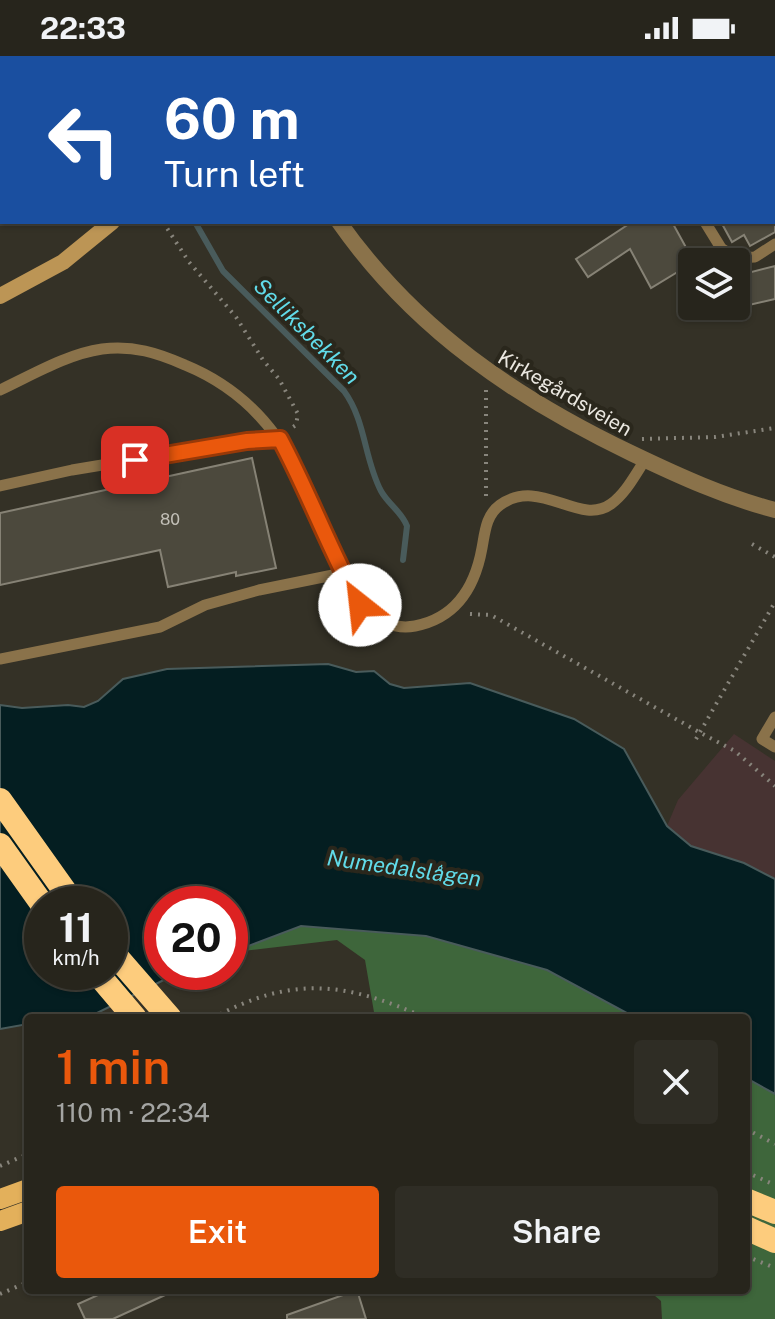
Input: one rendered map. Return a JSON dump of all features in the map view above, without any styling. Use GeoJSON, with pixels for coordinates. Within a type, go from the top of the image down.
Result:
{"type":"FeatureCollection","features":[{"type":"Feature","properties":{"kind":"highway"},"geometry":{"type":"LineString","coordinates":[[0,800],[61,886]]}},
{"type":"Feature","properties":{"kind":"highway"},"geometry":{"type":"LineString","coordinates":[[0,845],[29,886]]}},
{"type":"Feature","properties":{"kind":"highway"},"geometry":{"type":"LineString","coordinates":[[128,970],[167,1014]]}},
{"type":"Feature","properties":{"kind":"highway"},"geometry":{"type":"LineString","coordinates":[[111,990],[132,1014]]}},
{"type":"Feature","properties":{"kind":"highway"},"geometry":{"type":"LineString","coordinates":[[750,1202],[775,1212]]}},
{"type":"Feature","properties":{"kind":"highway"},"geometry":{"type":"LineString","coordinates":[[750,1230],[775,1241]]}},
{"type":"Feature","properties":{"kind":"main road"},"geometry":{"type":"LineString","coordinates":[[0,296],[63,262],[110,224]]}},
{"type":"Feature","properties":{"kind":"main road"},"geometry":{"type":"LineString","coordinates":[[0,1199],[24,1190]]}},
{"type":"Feature","properties":{"kind":"main road"},"geometry":{"type":"LineString","coordinates":[[0,1221],[24,1212]]}},
{"type":"Feature","properties":{"kind":"street","name":"Kirkegårdsveien"},"geometry":{"type":"LineString","coordinates":[[341,224],[379,273],[419,315],[486,372],[543,408],[645,460],[720,493],[775,510]]}},
{"type":"Feature","properties":{"kind":"lane"},"geometry":{"type":"LineString","coordinates":[[706,224],[721,248],[736,258],[755,257],[775,244]]}},
{"type":"Feature","properties":{"kind":"lane"},"geometry":{"type":"LineString","coordinates":[[0,390],[86,353],[118,348],[142,349],[197,369],[224,383],[246,400],[280,439],[343,573],[368,614],[393,626],[413,627],[452,611],[465,596],[476,575],[488,516],[499,505],[518,495],[544,497],[580,510],[609,506],[625,490],[645,460]]}},
{"type":"Feature","properties":{"kind":"lane"},"geometry":{"type":"LineString","coordinates":[[0,486],[247,441],[280,439]]}},
{"type":"Feature","properties":{"kind":"lane"},"geometry":{"type":"LineString","coordinates":[[0,659],[160,627],[205,605],[259,590],[343,573]]}},
{"type":"Feature","properties":{"kind":"lane"},"geometry":{"type":"LineString","coordinates":[[775,717],[762,739],[775,747]]}},
{"type":"Feature","properties":{"kind":"path"},"geometry":{"type":"LineString","coordinates":[[164,224],[189,262],[236,317],[245,335],[294,403],[298,414],[296,425],[280,439]]}},
{"type":"Feature","properties":{"kind":"path"},"geometry":{"type":"LineString","coordinates":[[486,372],[485,491],[488,516]]}},
{"type":"Feature","properties":{"kind":"path"},"geometry":{"type":"LineString","coordinates":[[625,450],[639,439],[648,437],[693,438],[775,428]]}},
{"type":"Feature","properties":{"kind":"path"},"geometry":{"type":"LineString","coordinates":[[752,544],[775,557]]}},
{"type":"Feature","properties":{"kind":"path"},"geometry":{"type":"LineString","coordinates":[[696,739],[775,602]]}},
{"type":"Feature","properties":{"kind":"path"},"geometry":{"type":"LineString","coordinates":[[452,611],[491,615],[735,751],[775,786]]}},
{"type":"Feature","properties":{"kind":"path"},"geometry":{"type":"LineString","coordinates":[[220,1014],[238,1004],[274,992],[303,987],[345,989],[417,1014]]}},
{"type":"Feature","properties":{"kind":"path"},"geometry":{"type":"LineString","coordinates":[[750,1131],[775,1144]]}},
{"type":"Feature","properties":{"kind":"path"},"geometry":{"type":"LineString","coordinates":[[0,1166],[24,1156]]}},
{"type":"Feature","properties":{"kind":"path"},"geometry":{"type":"LineString","coordinates":[[750,1174],[775,1185]]}},
{"type":"Feature","properties":{"kind":"path"},"geometry":{"type":"LineString","coordinates":[[750,1258],[775,1268]]}},
{"type":"Feature","properties":{"kind":"path"},"geometry":{"type":"LineString","coordinates":[[0,1294],[24,1284]]}},
{"type":"Feature","properties":{"kind":"shaded area"},"geometry":{"type":"Polygon","coordinates":[[[734,734],[775,761],[775,879],[743,863],[691,846],[667,826],[678,800],[734,734]]]}},
{"type":"Feature","properties":{"kind":"green space"},"geometry":{"type":"Polygon","coordinates":[[[301,926],[426,936],[547,970],[629,1014],[374,1014],[365,960],[337,940],[248,950],[248,947],[301,926]]]}},
{"type":"Feature","properties":{"kind":"green space"},"geometry":{"type":"Polygon","coordinates":[[[750,1080],[775,1094],[775,1319],[662,1319],[661,1301],[653,1294],[750,1294],[750,1080]]]}},
{"type":"Feature","properties":{"kind":"water","name":"Numedalslågen"},"geometry":{"type":"Polygon","coordinates":[[[328,664],[356,672],[374,671],[390,684],[404,688],[470,683],[574,719],[624,749],[667,826],[691,846],[744,863],[775,879],[775,1094],[750,1080],[750,1014],[629,1014],[547,970],[426,936],[301,926],[248,946],[248,886],[144,886],[144,990],[95,1014],[24,1014],[24,1025],[0,1029],[0,705],[22,708],[84,707],[98,701],[123,679],[167,669],[328,664]]]}},
{"type":"Feature","properties":{"kind":"building"},"geometry":{"type":"Polygon","coordinates":[[[629,224],[673,224],[686,248],[678,248],[678,272],[651,288],[630,249],[588,277],[576,259],[629,224]]]}},
{"type":"Feature","properties":{"kind":"building"},"geometry":{"type":"Polygon","coordinates":[[[722,224],[775,224],[775,232],[750,246],[744,235],[732,242],[722,224]]]}},
{"type":"Feature","properties":{"kind":"building"},"geometry":{"type":"Polygon","coordinates":[[[775,266],[775,299],[750,305],[750,272],[775,266]]]}},
{"type":"Feature","properties":{"kind":"building"},"geometry":{"type":"Polygon","coordinates":[[[252,458],[276,568],[236,576],[236,572],[168,587],[160,550],[0,585],[0,513],[252,458]]]}},
{"type":"Feature","properties":{"kind":"building"},"geometry":{"type":"Polygon","coordinates":[[[100,1294],[167,1294],[113,1319],[85,1319],[78,1304],[100,1294]]]}},
{"type":"Feature","properties":{"kind":"building"},"geometry":{"type":"Polygon","coordinates":[[[346,1294],[358,1294],[366,1319],[287,1319],[287,1315],[346,1294]]]}},
{"type":"Feature","properties":{"kind":"waterway","name":"Selliksbekken"},"geometry":{"type":"LineString","coordinates":[[196,224],[223,271],[344,391],[357,415],[375,479],[407,526],[403,560]]}},
{"type":"Feature","properties":{"kind":"route"},"geometry":{"type":"LineString","coordinates":[[135,460],[247,441],[280,439],[360,605]]}}]}
